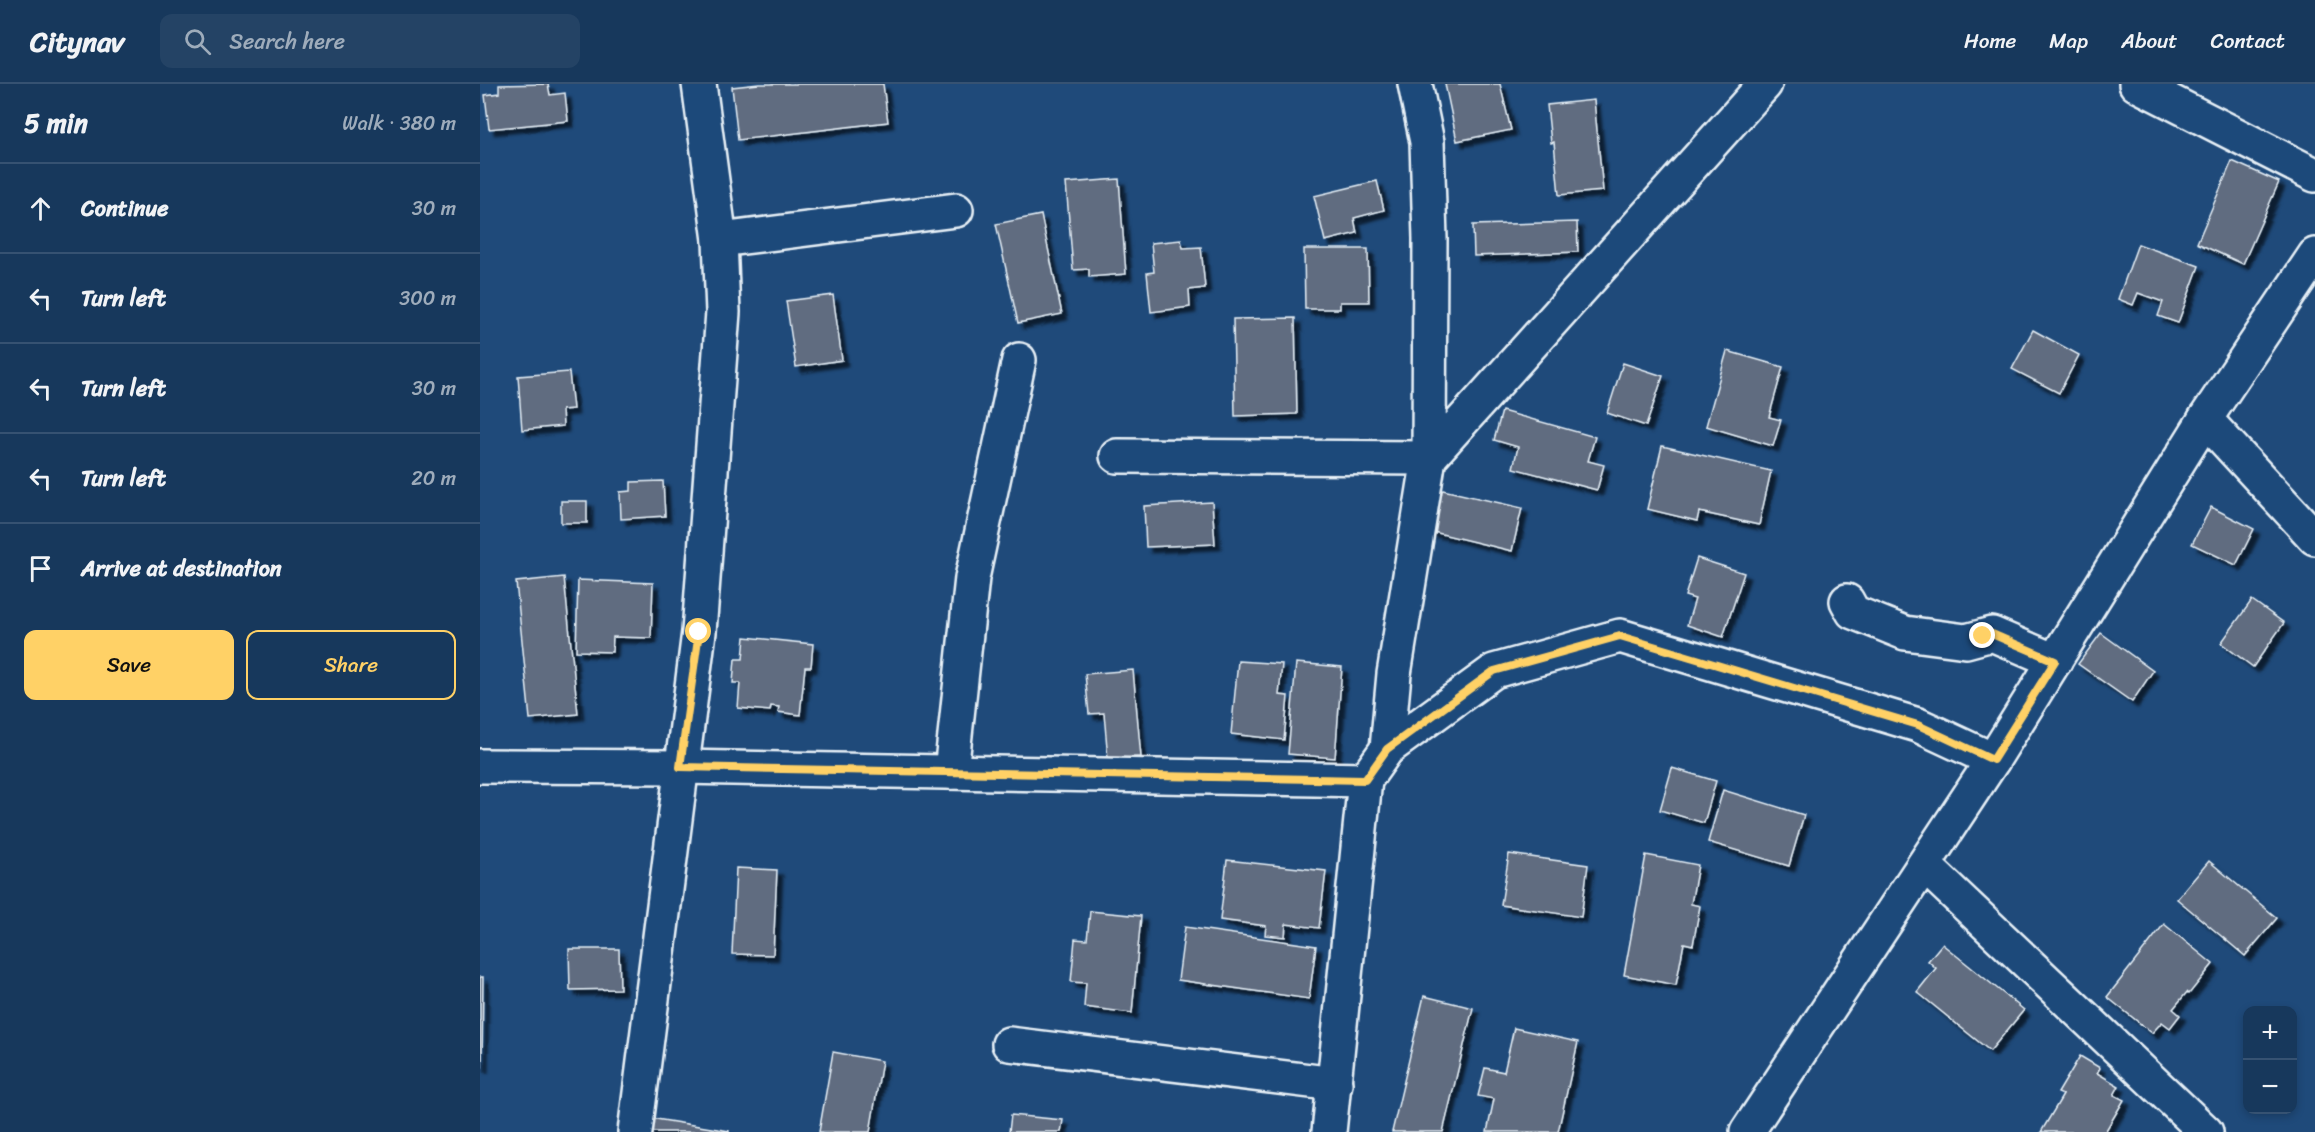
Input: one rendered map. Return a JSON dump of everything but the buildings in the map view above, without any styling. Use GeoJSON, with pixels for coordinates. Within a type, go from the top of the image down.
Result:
{"type":"FeatureCollection","features":[{"type":"Feature","properties":{"kind":"street"},"geometry":{"type":"LineString","coordinates":[[635,1132],[699,632],[723,312],[720,240],[699,84]]}},
{"type":"Feature","properties":{"kind":"street"},"geometry":{"type":"LineString","coordinates":[[1387,749],[1394,674],[1429,458],[1430,239],[1427,142],[1415,84]]}},
{"type":"Feature","properties":{"kind":"street"},"geometry":{"type":"LineString","coordinates":[[1117,456],[1429,458],[1765,84]]}},
{"type":"Feature","properties":{"kind":"street"},"geometry":{"type":"LineString","coordinates":[[2136,84],[2315,175]]}},
{"type":"Feature","properties":{"kind":"street"},"geometry":{"type":"LineString","coordinates":[[720,240],[956,210]]}},
{"type":"Feature","properties":{"kind":"street"},"geometry":{"type":"LineString","coordinates":[[1747,1132],[1993,760],[2205,419],[2315,255]]}},
{"type":"Feature","properties":{"kind":"street"},"geometry":{"type":"LineString","coordinates":[[951,772],[972,578],[1018,360]]}},
{"type":"Feature","properties":{"kind":"street"},"geometry":{"type":"LineString","coordinates":[[2205,419],[2315,538]]}},
{"type":"Feature","properties":{"kind":"street"},"geometry":{"type":"LineString","coordinates":[[1847,601],[1853,612],[1905,633],[1966,641],[1992,634],[2055,661]]}},
{"type":"Feature","properties":{"kind":"street"},"geometry":{"type":"LineString","coordinates":[[1329,1132],[1365,780],[1387,749],[1494,671],[1620,636],[1918,725],[1993,760]]}},
{"type":"Feature","properties":{"kind":"street"},"geometry":{"type":"LineString","coordinates":[[480,766],[680,767],[1365,780]]}},
{"type":"Feature","properties":{"kind":"street"},"geometry":{"type":"LineString","coordinates":[[1924,865],[2206,1132]]}},
{"type":"Feature","properties":{"kind":"street"},"geometry":{"type":"LineString","coordinates":[[1009,1044],[1335,1084]]}},
{"type":"Feature","properties":{"kind":"route"},"geometry":{"type":"LineString","coordinates":[[699,632],[680,767],[1365,780],[1387,749],[1494,671],[1620,636],[1918,725],[1993,760],[2055,661],[1992,634],[1983,636]]}}]}
